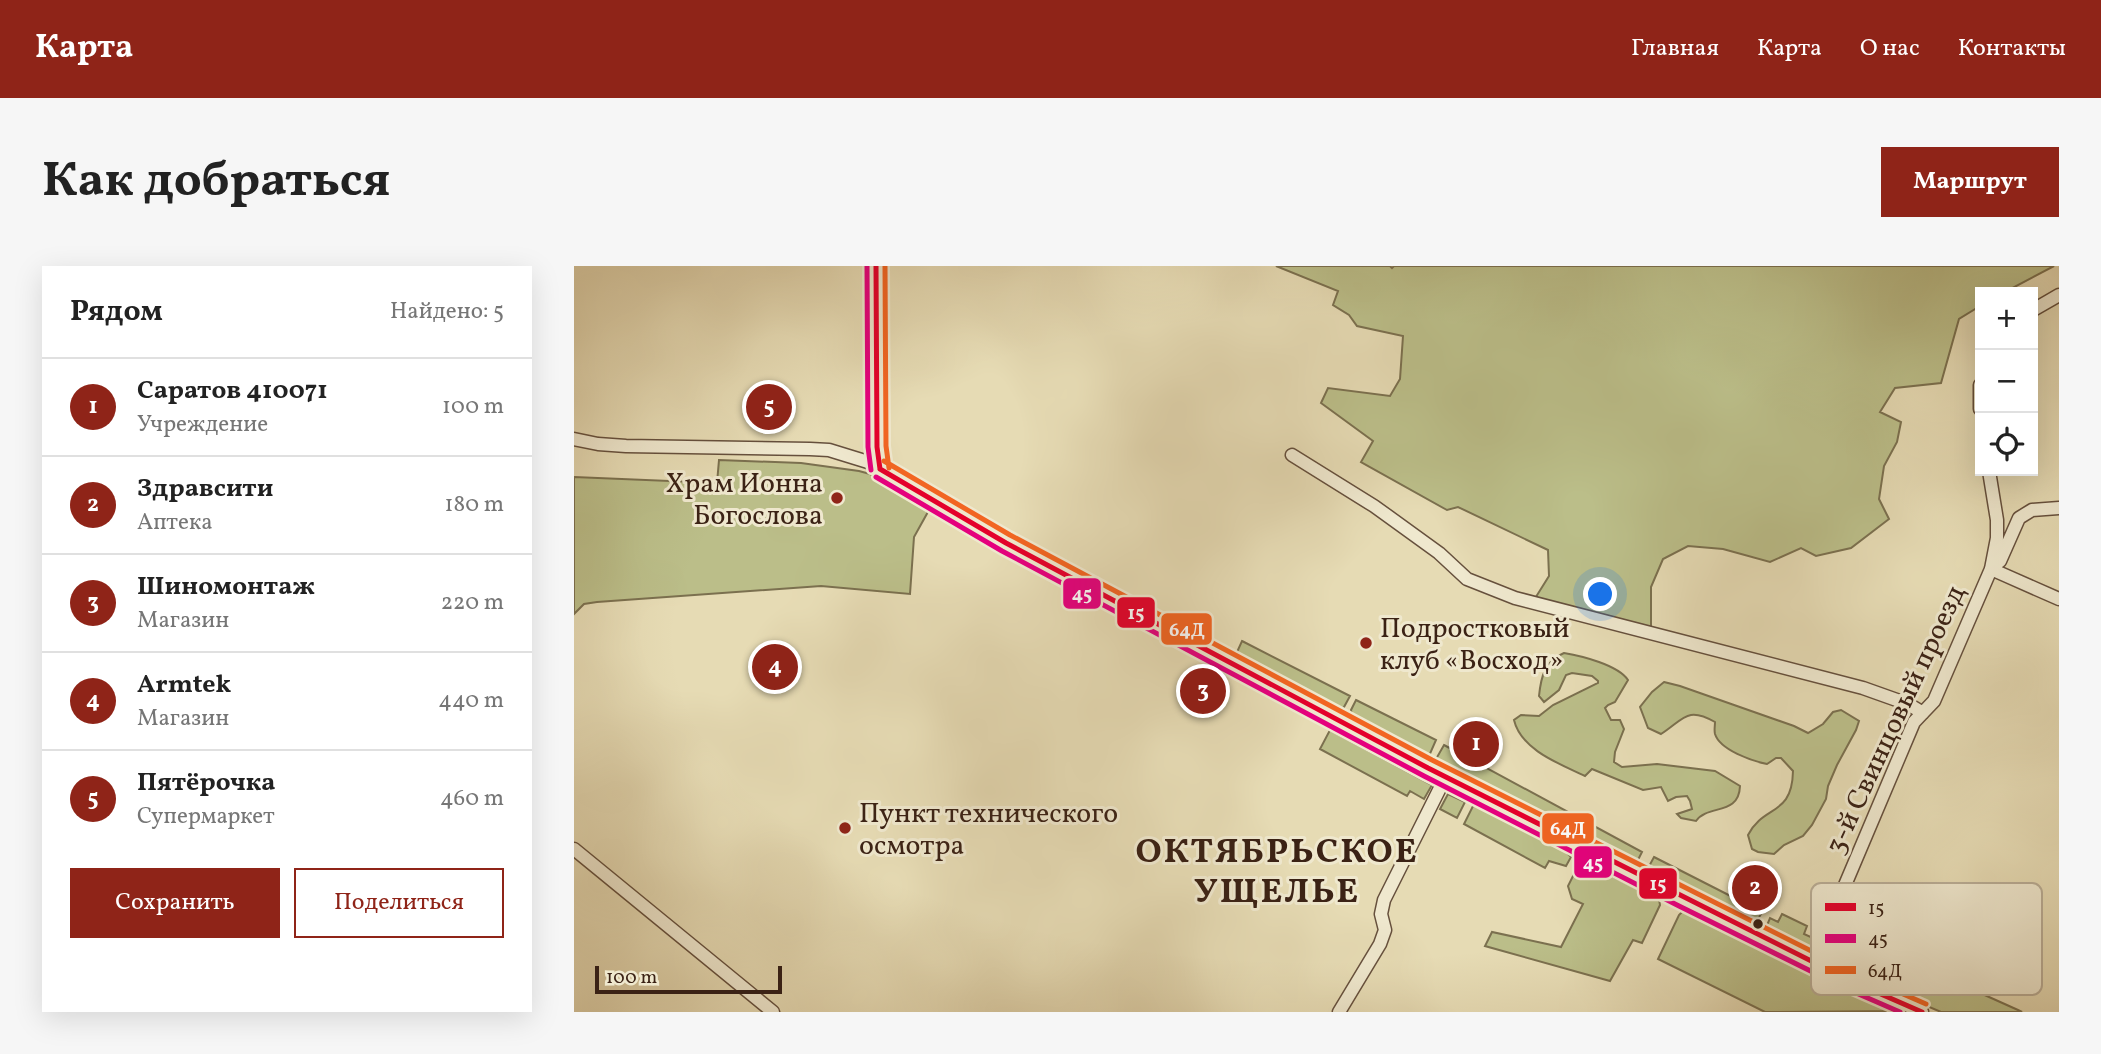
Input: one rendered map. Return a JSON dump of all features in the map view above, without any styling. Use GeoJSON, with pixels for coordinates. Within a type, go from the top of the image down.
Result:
{"type":"FeatureCollection","features":[{"type":"Feature","properties":{"kind":"street"},"geometry":{"type":"LineString","coordinates":[[876,266],[877,447],[880,469]]}},
{"type":"Feature","properties":{"kind":"street"},"geometry":{"type":"LineString","coordinates":[[2038,307],[2059,295]]}},
{"type":"Feature","properties":{"kind":"street"},"geometry":{"type":"LineString","coordinates":[[574,439],[626,446],[829,450],[850,456],[880,469],[1006,543],[1446,776],[1626,870],[1811,961]]}},
{"type":"Feature","properties":{"kind":"street"},"geometry":{"type":"LineString","coordinates":[[1292,455],[1374,506],[1439,553],[1467,579],[1515,598],[1863,688],[1908,704],[1923,713]]}},
{"type":"Feature","properties":{"kind":"street","name":"3-й Свинцовый проезд"},"geometry":{"type":"LineString","coordinates":[[1846,883],[1914,722],[1934,701],[1991,569],[1997,538],[1997,520],[1990,476]]}},
{"type":"Feature","properties":{"kind":"street"},"geometry":{"type":"LineString","coordinates":[[2059,508],[2032,510],[2019,518],[2000,561],[1991,569],[2059,599]]}},
{"type":"Feature","properties":{"kind":"street"},"geometry":{"type":"LineString","coordinates":[[1339,1012],[1380,944],[1385,930],[1381,914],[1384,900],[1446,776]]}},
{"type":"Feature","properties":{"kind":"street"},"geometry":{"type":"LineString","coordinates":[[574,849],[773,1012]]}},
{"type":"Feature","properties":{"kind":"street"},"geometry":{"type":"LineString","coordinates":[[1883,995],[1922,1012]]}},
{"type":"Feature","properties":{"kind":"green space"},"geometry":{"type":"Polygon","coordinates":[[[1276,266],[2054,266],[2014,287],[1975,287],[1975,309],[1959,319],[1941,383],[1895,388],[1880,412],[1901,422],[1897,442],[1884,466],[1879,499],[1889,519],[1851,548],[1816,556],[1801,548],[1770,562],[1723,549],[1688,546],[1663,559],[1651,587],[1651,627],[1534,600],[1549,576],[1548,550],[1458,507],[1447,510],[1361,462],[1373,441],[1321,403],[1328,388],[1390,396],[1400,379],[1403,336],[1357,326],[1349,315],[1333,305],[1338,291],[1276,266]]]}},
{"type":"Feature","properties":{"kind":"green space"},"geometry":{"type":"Polygon","coordinates":[[[719,460],[801,463],[859,471],[870,474],[929,510],[914,537],[910,594],[821,586],[597,602],[584,604],[574,614],[574,477],[717,483],[719,460]]]}},
{"type":"Feature","properties":{"kind":"green space"},"geometry":{"type":"Polygon","coordinates":[[[1242,641],[1350,696],[1344,707],[1339,711],[1238,656],[1242,641]]]}},
{"type":"Feature","properties":{"kind":"green space"},"geometry":{"type":"Polygon","coordinates":[[[1564,653],[1608,666],[1628,680],[1615,702],[1605,708],[1611,720],[1620,720],[1624,729],[1614,762],[1622,767],[1657,764],[1715,771],[1740,786],[1734,802],[1701,816],[1696,821],[1681,818],[1677,814],[1692,809],[1687,796],[1668,801],[1661,787],[1643,790],[1592,769],[1585,776],[1533,748],[1518,731],[1514,720],[1521,715],[1539,716],[1553,705],[1598,683],[1592,676],[1572,673],[1566,675],[1559,690],[1544,702],[1539,696],[1543,676],[1552,660],[1564,653]]]}},
{"type":"Feature","properties":{"kind":"green space"},"geometry":{"type":"Polygon","coordinates":[[[1664,682],[1808,733],[1823,724],[1833,712],[1841,710],[1859,721],[1828,786],[1826,799],[1803,836],[1784,845],[1774,854],[1752,849],[1748,835],[1754,825],[1776,809],[1788,796],[1793,771],[1781,758],[1767,764],[1730,750],[1718,740],[1715,722],[1706,717],[1686,716],[1661,734],[1648,728],[1640,707],[1664,682]]]}},
{"type":"Feature","properties":{"kind":"green space"},"geometry":{"type":"Polygon","coordinates":[[[1356,700],[1436,740],[1429,756],[1426,757],[1352,717],[1351,710],[1356,700]]]}},
{"type":"Feature","properties":{"kind":"green space"},"geometry":{"type":"Polygon","coordinates":[[[1330,730],[1432,785],[1424,799],[1410,791],[1407,796],[1320,749],[1330,730]]]}},
{"type":"Feature","properties":{"kind":"green space"},"geometry":{"type":"Polygon","coordinates":[[[1444,745],[1642,852],[1636,864],[1437,762],[1444,745]]]}},
{"type":"Feature","properties":{"kind":"green space"},"geometry":{"type":"Polygon","coordinates":[[[1448,794],[1465,802],[1457,818],[1440,809],[1448,794]]]}},
{"type":"Feature","properties":{"kind":"green space"},"geometry":{"type":"Polygon","coordinates":[[[1474,804],[1565,851],[1571,857],[1566,866],[1549,861],[1545,868],[1464,824],[1474,804]]]}},
{"type":"Feature","properties":{"kind":"green space"},"geometry":{"type":"Polygon","coordinates":[[[1654,857],[1762,912],[1755,925],[1647,870],[1654,857]]]}},
{"type":"Feature","properties":{"kind":"green space"},"geometry":{"type":"Polygon","coordinates":[[[1583,862],[1659,899],[1660,905],[1642,943],[1633,940],[1610,981],[1485,946],[1492,932],[1561,947],[1583,904],[1572,899],[1568,886],[1579,864],[1583,862]]]}},
{"type":"Feature","properties":{"kind":"green space"},"geometry":{"type":"Polygon","coordinates":[[[1689,909],[1811,967],[1811,995],[1869,995],[1903,1011],[1765,1012],[1658,959],[1683,911],[1689,909]]]}},
{"type":"Feature","properties":{"kind":"green space"},"geometry":{"type":"Polygon","coordinates":[[[1782,914],[1807,926],[1804,934],[1811,937],[1811,952],[1765,930],[1770,918],[1778,922],[1782,914]]]}},
{"type":"Feature","properties":{"kind":"green space"},"geometry":{"type":"Polygon","coordinates":[[[1901,995],[1984,995],[2022,1012],[1941,1012],[1901,995]]]}},
{"type":"Feature","properties":{"kind":"transit line","name":"45"},"geometry":{"type":"LineString","coordinates":[[867,266],[868,447],[871,470]]}},
{"type":"Feature","properties":{"kind":"transit line","name":"15"},"geometry":{"type":"LineString","coordinates":[[876,266],[877,447],[880,469]]}},
{"type":"Feature","properties":{"kind":"transit line","name":"64Д"},"geometry":{"type":"LineString","coordinates":[[885,266],[886,446],[889,468]]}},
{"type":"Feature","properties":{"kind":"transit line","name":"64Д"},"geometry":{"type":"LineString","coordinates":[[884,461],[1010,535],[1432,760],[1811,951]]}},
{"type":"Feature","properties":{"kind":"transit line","name":"15"},"geometry":{"type":"LineString","coordinates":[[880,469],[1006,543],[1428,768],[1811,961]]}},
{"type":"Feature","properties":{"kind":"transit line","name":"45"},"geometry":{"type":"LineString","coordinates":[[876,477],[1002,551],[1424,776],[1811,971]]}},
{"type":"Feature","properties":{"kind":"transit line","name":"45"},"geometry":{"type":"LineString","coordinates":[[1861,995],[1900,1012]]}},
{"type":"Feature","properties":{"kind":"transit line","name":"15"},"geometry":{"type":"LineString","coordinates":[[1883,995],[1922,1012]]}},
{"type":"Feature","properties":{"kind":"transit line","name":"64Д"},"geometry":{"type":"LineString","coordinates":[[1905,995],[1926,1004]]}},
{"type":"Feature","properties":{"kind":"place","name":"Пятёрочка"},"geometry":{"type":"Point","coordinates":[769,407]}},
{"type":"Feature","properties":{"kind":"place","name":"Храм Ионна Богослова"},"geometry":{"type":"Point","coordinates":[837,498]}},
{"type":"Feature","properties":{"kind":"place","name":"Подростковый клуб «Восход»"},"geometry":{"type":"Point","coordinates":[1366,643]}},
{"type":"Feature","properties":{"kind":"place","name":"Armtek"},"geometry":{"type":"Point","coordinates":[775,667]}},
{"type":"Feature","properties":{"kind":"place","name":"Шиномонтаж"},"geometry":{"type":"Point","coordinates":[1203,691]}},
{"type":"Feature","properties":{"kind":"place","name":"Саратов 410071"},"geometry":{"type":"Point","coordinates":[1476,744]}},
{"type":"Feature","properties":{"kind":"place","name":"Пункт технического осмотра"},"geometry":{"type":"Point","coordinates":[845,828]}},
{"type":"Feature","properties":{"kind":"place","name":"Здравсити"},"geometry":{"type":"Point","coordinates":[1755,888]}},
{"type":"Feature","properties":{"kind":"district","name":"ОКТЯБРЬСКОЕ УЩЕЛЬЕ"},"geometry":{"type":"Point","coordinates":[1277,870]}}]}
